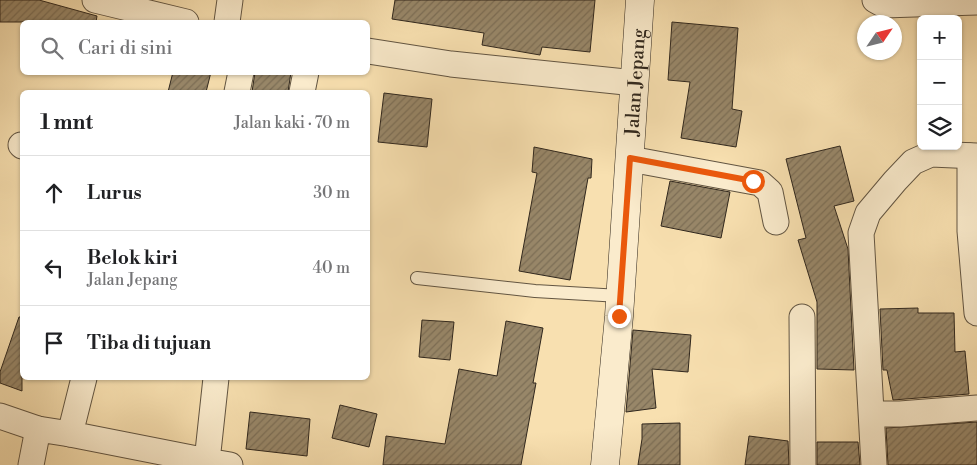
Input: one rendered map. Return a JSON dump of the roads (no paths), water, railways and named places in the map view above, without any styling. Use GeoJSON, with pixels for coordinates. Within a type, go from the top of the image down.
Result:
{"type":"FeatureCollection","features":[{"type":"Feature","properties":{"kind":"street"},"geometry":{"type":"LineString","coordinates":[[95,0],[178,20]]}},
{"type":"Feature","properties":{"kind":"street"},"geometry":{"type":"LineString","coordinates":[[227,20],[230,0]]}},
{"type":"Feature","properties":{"kind":"street","name":"Jalan Jepang"},"geometry":{"type":"LineString","coordinates":[[606,465],[620,296],[640,0]]}},
{"type":"Feature","properties":{"kind":"street"},"geometry":{"type":"LineString","coordinates":[[875,0],[884,5],[977,2]]}},
{"type":"Feature","properties":{"kind":"street"},"geometry":{"type":"LineString","coordinates":[[370,51],[451,64],[635,83]]}},
{"type":"Feature","properties":{"kind":"street"},"geometry":{"type":"LineString","coordinates":[[237,90],[240,75]]}},
{"type":"Feature","properties":{"kind":"street"},"geometry":{"type":"LineString","coordinates":[[302,90],[305,75]]}},
{"type":"Feature","properties":{"kind":"street"},"geometry":{"type":"LineString","coordinates":[[874,465],[861,233],[868,213],[914,162],[924,156],[931,154],[973,156],[970,231],[977,313]]}},
{"type":"Feature","properties":{"kind":"street"},"geometry":{"type":"LineString","coordinates":[[630,158],[760,183],[770,192],[776,222]]}},
{"type":"Feature","properties":{"kind":"street"},"geometry":{"type":"LineString","coordinates":[[802,318],[803,465]]}},
{"type":"Feature","properties":{"kind":"street"},"geometry":{"type":"LineString","coordinates":[[70,434],[84,380]]}},
{"type":"Feature","properties":{"kind":"street"},"geometry":{"type":"LineString","coordinates":[[0,416],[38,428],[218,463],[216,380]]}},
{"type":"Feature","properties":{"kind":"street"},"geometry":{"type":"LineString","coordinates":[[872,414],[900,414],[977,408]]}},
{"type":"Feature","properties":{"kind":"street"},"geometry":{"type":"LineString","coordinates":[[32,465],[38,428]]}},
{"type":"Feature","properties":{"kind":"lane"},"geometry":{"type":"LineString","coordinates":[[417,278],[535,291],[620,296]]}}]}
